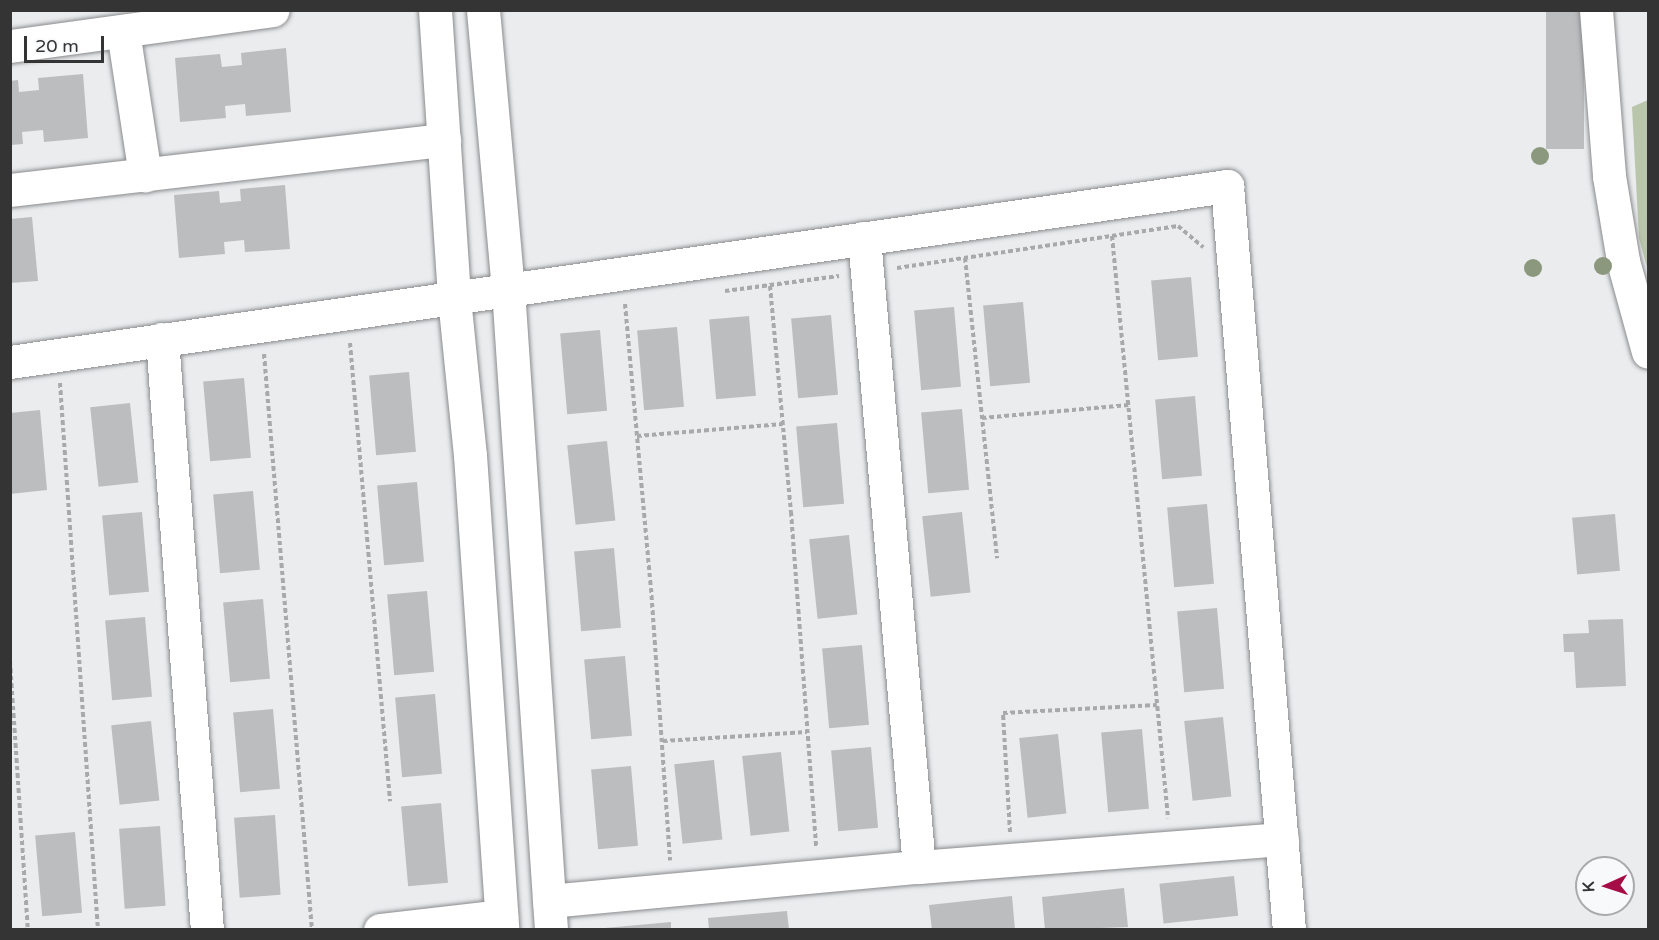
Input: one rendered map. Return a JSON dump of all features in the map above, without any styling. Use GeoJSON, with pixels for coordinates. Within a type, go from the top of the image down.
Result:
{"type":"FeatureCollection","features":[{"type":"Feature","properties":{"kind":"street"},"geometry":{"type":"LineString","coordinates":[[10,46],[273,10]]}},
{"type":"Feature","properties":{"kind":"street"},"geometry":{"type":"LineString","coordinates":[[380,930],[501,923],[470,455],[454,298],[435,10]]}},
{"type":"Feature","properties":{"kind":"street"},"geometry":{"type":"LineString","coordinates":[[483,10],[508,289],[550,915],[672,890],[919,867],[1282,839]]}},
{"type":"Feature","properties":{"kind":"street"},"geometry":{"type":"LineString","coordinates":[[1596,10],[1609,176],[1623,261],[1648,352]]}},
{"type":"Feature","properties":{"kind":"street"},"geometry":{"type":"LineString","coordinates":[[123,31],[145,175]]}},
{"type":"Feature","properties":{"kind":"street"},"geometry":{"type":"LineString","coordinates":[[10,190],[444,140]]}},
{"type":"Feature","properties":{"kind":"street"},"geometry":{"type":"LineString","coordinates":[[10,362],[1227,186],[1289,930]]}},
{"type":"Feature","properties":{"kind":"street"},"geometry":{"type":"LineString","coordinates":[[864,238],[919,867]]}},
{"type":"Feature","properties":{"kind":"street"},"geometry":{"type":"LineString","coordinates":[[162,339],[207,930]]}},
{"type":"Feature","properties":{"kind":"path"},"geometry":{"type":"LineString","coordinates":[[867,272],[1178,226],[1205,248]]}},
{"type":"Feature","properties":{"kind":"path"},"geometry":{"type":"LineString","coordinates":[[1112,236],[1171,848]]}},
{"type":"Feature","properties":{"kind":"path"},"geometry":{"type":"LineString","coordinates":[[965,258],[997,558]]}},
{"type":"Feature","properties":{"kind":"path"},"geometry":{"type":"LineString","coordinates":[[770,286],[819,876]]}},
{"type":"Feature","properties":{"kind":"path"},"geometry":{"type":"LineString","coordinates":[[624,304],[663,741],[672,890]]}},
{"type":"Feature","properties":{"kind":"path"},"geometry":{"type":"LineString","coordinates":[[350,342],[390,801]]}},
{"type":"Feature","properties":{"kind":"path"},"geometry":{"type":"LineString","coordinates":[[264,353],[312,930]]}},
{"type":"Feature","properties":{"kind":"path"},"geometry":{"type":"LineString","coordinates":[[60,381],[98,930]]}},
{"type":"Feature","properties":{"kind":"path"},"geometry":{"type":"LineString","coordinates":[[982,418],[1128,405]]}},
{"type":"Feature","properties":{"kind":"path"},"geometry":{"type":"LineString","coordinates":[[637,436],[783,424]]}},
{"type":"Feature","properties":{"kind":"path"},"geometry":{"type":"LineString","coordinates":[[10,661],[28,930]]}},
{"type":"Feature","properties":{"kind":"path"},"geometry":{"type":"LineString","coordinates":[[1011,860],[1003,713],[1157,705]]}},
{"type":"Feature","properties":{"kind":"path"},"geometry":{"type":"LineString","coordinates":[[663,741],[807,732]]}},
{"type":"Feature","properties":{"kind":"green space"},"geometry":{"type":"Polygon","coordinates":[[[1648,100],[1648,271],[1639,238],[1632,107],[1648,100]]]}},
{"type":"Feature","properties":{"kind":"building"},"geometry":{"type":"Polygon","coordinates":[[[1546,10],[1584,10],[1584,149],[1546,149],[1546,10]]]}},
{"type":"Feature","properties":{"kind":"building"},"geometry":{"type":"Polygon","coordinates":[[[286,48],[291,112],[246,116],[245,104],[225,106],[226,118],[180,122],[175,58],[220,54],[222,67],[242,65],[241,53],[286,48]]]}},
{"type":"Feature","properties":{"kind":"building"},"geometry":{"type":"Polygon","coordinates":[[[83,74],[88,138],[44,142],[43,130],[22,132],[23,144],[10,145],[10,81],[18,80],[19,92],[39,90],[38,78],[83,74]]]}},
{"type":"Feature","properties":{"kind":"building"},"geometry":{"type":"Polygon","coordinates":[[[285,185],[290,249],[245,252],[244,240],[224,242],[225,254],[179,258],[174,195],[219,191],[220,203],[241,201],[240,189],[285,185]]]}},
{"type":"Feature","properties":{"kind":"building"},"geometry":{"type":"Polygon","coordinates":[[[32,217],[38,281],[10,283],[10,219],[32,217]]]}},
{"type":"Feature","properties":{"kind":"building"},"geometry":{"type":"Polygon","coordinates":[[[1191,277],[1198,357],[1158,360],[1151,280],[1191,277]]]}},
{"type":"Feature","properties":{"kind":"building"},"geometry":{"type":"Polygon","coordinates":[[[1023,302],[1030,383],[990,386],[983,305],[1023,302]]]}},
{"type":"Feature","properties":{"kind":"building"},"geometry":{"type":"Polygon","coordinates":[[[954,307],[961,387],[921,390],[914,310],[954,307]]]}},
{"type":"Feature","properties":{"kind":"building"},"geometry":{"type":"Polygon","coordinates":[[[831,315],[838,395],[798,398],[791,318],[831,315]]]}},
{"type":"Feature","properties":{"kind":"building"},"geometry":{"type":"Polygon","coordinates":[[[749,316],[756,396],[716,399],[709,319],[749,316]]]}},
{"type":"Feature","properties":{"kind":"building"},"geometry":{"type":"Polygon","coordinates":[[[677,327],[684,407],[644,410],[637,330],[677,327]]]}},
{"type":"Feature","properties":{"kind":"building"},"geometry":{"type":"Polygon","coordinates":[[[600,330],[607,411],[567,414],[560,333],[600,330]]]}},
{"type":"Feature","properties":{"kind":"building"},"geometry":{"type":"Polygon","coordinates":[[[409,372],[416,452],[376,455],[369,375],[409,372]]]}},
{"type":"Feature","properties":{"kind":"building"},"geometry":{"type":"Polygon","coordinates":[[[244,378],[251,458],[210,461],[203,382],[244,378]]]}},
{"type":"Feature","properties":{"kind":"building"},"geometry":{"type":"Polygon","coordinates":[[[1195,396],[1202,476],[1162,479],[1155,399],[1195,396]]]}},
{"type":"Feature","properties":{"kind":"building"},"geometry":{"type":"Polygon","coordinates":[[[130,403],[138,483],[99,487],[90,407],[130,403]]]}},
{"type":"Feature","properties":{"kind":"building"},"geometry":{"type":"Polygon","coordinates":[[[962,409],[969,490],[928,493],[921,413],[962,409]]]}},
{"type":"Feature","properties":{"kind":"building"},"geometry":{"type":"Polygon","coordinates":[[[40,410],[47,490],[10,494],[10,413],[40,410]]]}},
{"type":"Feature","properties":{"kind":"building"},"geometry":{"type":"Polygon","coordinates":[[[837,423],[844,504],[803,507],[796,427],[837,423]]]}},
{"type":"Feature","properties":{"kind":"building"},"geometry":{"type":"Polygon","coordinates":[[[607,441],[615,521],[576,525],[567,445],[607,441]]]}},
{"type":"Feature","properties":{"kind":"building"},"geometry":{"type":"Polygon","coordinates":[[[417,482],[424,562],[384,565],[377,485],[417,482]]]}},
{"type":"Feature","properties":{"kind":"building"},"geometry":{"type":"Polygon","coordinates":[[[253,491],[260,570],[220,573],[213,494],[253,491]]]}},
{"type":"Feature","properties":{"kind":"building"},"geometry":{"type":"Polygon","coordinates":[[[1207,504],[1214,584],[1174,587],[1167,507],[1207,504]]]}},
{"type":"Feature","properties":{"kind":"building"},"geometry":{"type":"Polygon","coordinates":[[[142,512],[149,592],[109,595],[102,515],[142,512]]]}},
{"type":"Feature","properties":{"kind":"building"},"geometry":{"type":"Polygon","coordinates":[[[962,512],[970,593],[931,597],[922,516],[962,512]]]}},
{"type":"Feature","properties":{"kind":"building"},"geometry":{"type":"Polygon","coordinates":[[[1615,514],[1620,571],[1577,575],[1572,518],[1615,514]]]}},
{"type":"Feature","properties":{"kind":"building"},"geometry":{"type":"Polygon","coordinates":[[[849,535],[857,615],[818,619],[809,539],[849,535]]]}},
{"type":"Feature","properties":{"kind":"building"},"geometry":{"type":"Polygon","coordinates":[[[614,548],[621,628],[581,631],[574,551],[614,548]]]}},
{"type":"Feature","properties":{"kind":"building"},"geometry":{"type":"Polygon","coordinates":[[[427,591],[434,672],[394,675],[387,594],[427,591]]]}},
{"type":"Feature","properties":{"kind":"building"},"geometry":{"type":"Polygon","coordinates":[[[263,599],[270,679],[230,682],[223,602],[263,599]]]}},
{"type":"Feature","properties":{"kind":"building"},"geometry":{"type":"Polygon","coordinates":[[[1217,608],[1224,689],[1184,692],[1177,611],[1217,608]]]}},
{"type":"Feature","properties":{"kind":"building"},"geometry":{"type":"Polygon","coordinates":[[[145,617],[152,697],[112,700],[105,620],[145,617]]]}},
{"type":"Feature","properties":{"kind":"building"},"geometry":{"type":"Polygon","coordinates":[[[1623,619],[1626,686],[1576,688],[1574,652],[1564,652],[1563,634],[1589,633],[1588,620],[1623,619]]]}},
{"type":"Feature","properties":{"kind":"building"},"geometry":{"type":"Polygon","coordinates":[[[862,645],[869,725],[829,728],[822,648],[862,645]]]}},
{"type":"Feature","properties":{"kind":"building"},"geometry":{"type":"Polygon","coordinates":[[[625,656],[632,736],[591,739],[584,660],[625,656]]]}},
{"type":"Feature","properties":{"kind":"building"},"geometry":{"type":"Polygon","coordinates":[[[435,694],[442,774],[402,777],[395,697],[435,694]]]}},
{"type":"Feature","properties":{"kind":"building"},"geometry":{"type":"Polygon","coordinates":[[[273,709],[280,789],[240,792],[233,712],[273,709]]]}},
{"type":"Feature","properties":{"kind":"building"},"geometry":{"type":"Polygon","coordinates":[[[1223,717],[1231,797],[1193,801],[1184,721],[1223,717]]]}},
{"type":"Feature","properties":{"kind":"building"},"geometry":{"type":"Polygon","coordinates":[[[151,721],[159,801],[120,805],[111,725],[151,721]]]}},
{"type":"Feature","properties":{"kind":"building"},"geometry":{"type":"Polygon","coordinates":[[[1142,729],[1149,809],[1108,812],[1101,733],[1142,729]]]}},
{"type":"Feature","properties":{"kind":"building"},"geometry":{"type":"Polygon","coordinates":[[[1058,734],[1066,814],[1028,818],[1019,738],[1058,734]]]}},
{"type":"Feature","properties":{"kind":"building"},"geometry":{"type":"Polygon","coordinates":[[[871,747],[878,828],[838,831],[831,750],[871,747]]]}},
{"type":"Feature","properties":{"kind":"building"},"geometry":{"type":"Polygon","coordinates":[[[781,752],[789,832],[751,836],[742,756],[781,752]]]}},
{"type":"Feature","properties":{"kind":"building"},"geometry":{"type":"Polygon","coordinates":[[[714,760],[722,840],[683,844],[674,764],[714,760]]]}},
{"type":"Feature","properties":{"kind":"building"},"geometry":{"type":"Polygon","coordinates":[[[631,766],[638,846],[598,849],[591,769],[631,766]]]}},
{"type":"Feature","properties":{"kind":"building"},"geometry":{"type":"Polygon","coordinates":[[[441,803],[448,883],[408,886],[401,806],[441,803]]]}},
{"type":"Feature","properties":{"kind":"building"},"geometry":{"type":"Polygon","coordinates":[[[275,815],[281,895],[240,898],[234,818],[275,815]]]}},
{"type":"Feature","properties":{"kind":"building"},"geometry":{"type":"Polygon","coordinates":[[[160,826],[166,906],[125,909],[119,829],[160,826]]]}},
{"type":"Feature","properties":{"kind":"building"},"geometry":{"type":"Polygon","coordinates":[[[75,832],[82,913],[42,916],[35,835],[75,832]]]}},
{"type":"Feature","properties":{"kind":"building"},"geometry":{"type":"Polygon","coordinates":[[[1234,876],[1238,916],[1164,924],[1159,884],[1234,876]]]}},
{"type":"Feature","properties":{"kind":"building"},"geometry":{"type":"Polygon","coordinates":[[[1124,888],[1128,927],[1045,930],[1042,897],[1124,888]]]}},
{"type":"Feature","properties":{"kind":"building"},"geometry":{"type":"Polygon","coordinates":[[[1012,896],[1015,930],[932,930],[929,905],[1012,896]]]}},
{"type":"Feature","properties":{"kind":"building"},"geometry":{"type":"Polygon","coordinates":[[[787,911],[789,930],[709,930],[708,918],[787,911]]]}},
{"type":"Feature","properties":{"kind":"building"},"geometry":{"type":"Polygon","coordinates":[[[671,922],[671,930],[605,930],[605,928],[671,922]]]}}]}
